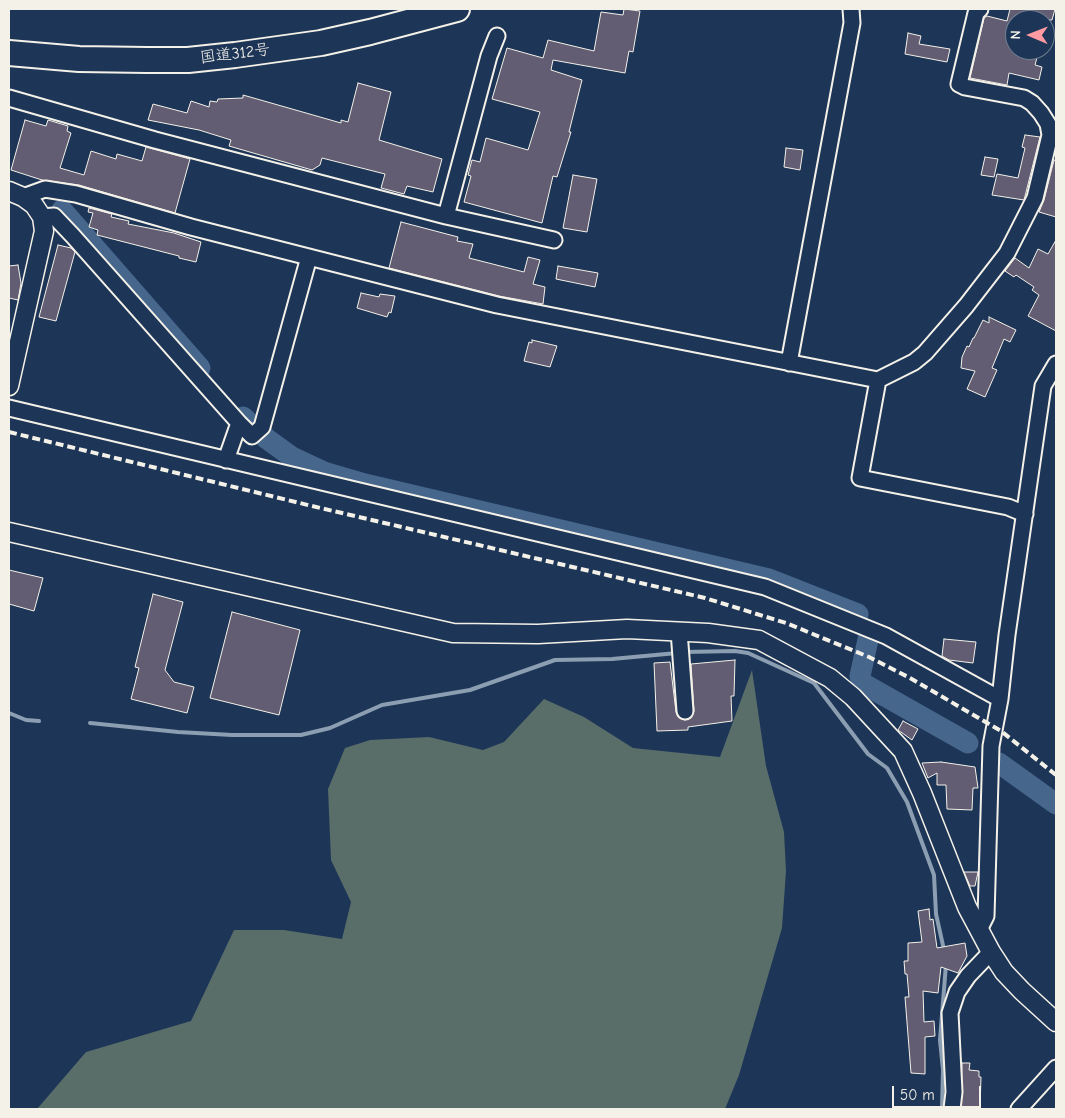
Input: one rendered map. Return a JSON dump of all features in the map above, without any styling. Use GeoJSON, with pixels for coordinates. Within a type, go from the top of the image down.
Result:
{"type":"FeatureCollection","features":[{"type":"Feature","properties":{"kind":"highway","name":"国道312号"},"geometry":{"type":"LineString","coordinates":[[9,53],[79,59],[188,60],[321,43],[456,9]]}},
{"type":"Feature","properties":{"kind":"street"},"geometry":{"type":"LineString","coordinates":[[789,363],[852,23],[851,9]]}},
{"type":"Feature","properties":{"kind":"street"},"geometry":{"type":"LineString","coordinates":[[16,194],[45,189],[76,194],[191,228],[498,305],[878,380],[914,362],[925,353],[966,306],[1007,252],[1035,198],[1050,135],[1048,124],[1041,113],[1032,103],[1014,95],[965,87],[959,84],[976,13],[980,9]]}},
{"type":"Feature","properties":{"kind":"street"},"geometry":{"type":"LineString","coordinates":[[446,216],[489,56],[497,36]]}},
{"type":"Feature","properties":{"kind":"street"},"geometry":{"type":"LineString","coordinates":[[9,98],[156,140],[446,216],[554,240]]}},
{"type":"Feature","properties":{"kind":"street"},"geometry":{"type":"LineString","coordinates":[[9,386],[44,231],[42,217],[34,206],[16,194]]}},
{"type":"Feature","properties":{"kind":"street"},"geometry":{"type":"LineString","coordinates":[[42,217],[54,216],[74,236],[252,436],[258,430],[309,257]]}},
{"type":"Feature","properties":{"kind":"street"},"geometry":{"type":"LineString","coordinates":[[979,930],[986,916],[991,746],[1000,699],[1007,635],[1043,386],[1056,364]]}},
{"type":"Feature","properties":{"kind":"street"},"geometry":{"type":"LineString","coordinates":[[878,380],[860,478],[1008,507],[1025,514]]}},
{"type":"Feature","properties":{"kind":"street"},"geometry":{"type":"LineString","coordinates":[[9,408],[765,587],[886,636],[1000,699]]}},
{"type":"Feature","properties":{"kind":"street"},"geometry":{"type":"LineString","coordinates":[[226,460],[239,423]]}},
{"type":"Feature","properties":{"kind":"street"},"geometry":{"type":"LineString","coordinates":[[9,532],[453,633],[538,634],[627,629],[759,640],[830,678],[853,697],[903,751],[922,793],[967,907],[990,952],[1004,972],[1022,992],[1056,1022]]}},
{"type":"Feature","properties":{"kind":"street"},"geometry":{"type":"LineString","coordinates":[[679,632],[685,711]]}},
{"type":"Feature","properties":{"kind":"street"},"geometry":{"type":"LineString","coordinates":[[952,1109],[954,1092],[950,1012],[957,992],[968,976],[990,952]]}},
{"type":"Feature","properties":{"kind":"street"},"geometry":{"type":"LineString","coordinates":[[1019,1109],[1056,1068]]}},
{"type":"Feature","properties":{"kind":"green space"},"geometry":{"type":"Polygon","coordinates":[[[752,670],[766,766],[784,832],[786,871],[782,928],[739,1075],[725,1109],[37,1109],[86,1052],[191,1021],[234,930],[284,930],[342,939],[351,902],[331,860],[328,789],[345,748],[370,740],[429,737],[483,750],[504,742],[544,699],[584,717],[633,748],[720,757],[752,670]]]}},
{"type":"Feature","properties":{"kind":"building"},"geometry":{"type":"Polygon","coordinates":[[[624,9],[640,11],[633,52],[629,51],[625,73],[553,60],[551,70],[582,80],[569,132],[571,132],[557,177],[553,176],[542,223],[464,202],[471,176],[468,175],[472,160],[480,162],[486,138],[528,150],[540,112],[492,99],[507,48],[543,58],[548,40],[594,51],[601,12],[623,15],[624,9]]]}},
{"type":"Feature","properties":{"kind":"building"},"geometry":{"type":"Polygon","coordinates":[[[1010,9],[1055,9],[1055,10],[1010,9]]]}},
{"type":"Feature","properties":{"kind":"building"},"geometry":{"type":"Polygon","coordinates":[[[987,16],[1005,20],[1005,60],[1036,60],[1035,65],[1042,67],[1039,80],[1009,73],[1007,85],[970,78],[984,18],[987,16]]]}},
{"type":"Feature","properties":{"kind":"building"},"geometry":{"type":"Polygon","coordinates":[[[908,33],[921,36],[919,44],[950,49],[947,62],[905,54],[908,33]]]}},
{"type":"Feature","properties":{"kind":"building"},"geometry":{"type":"Polygon","coordinates":[[[358,83],[391,92],[379,140],[442,159],[433,192],[407,186],[404,194],[381,188],[385,174],[322,158],[320,165],[312,170],[229,146],[231,140],[199,130],[148,120],[153,104],[187,113],[191,101],[209,107],[210,101],[217,102],[218,99],[243,98],[243,95],[341,123],[341,120],[348,122],[358,83]]]}},
{"type":"Feature","properties":{"kind":"building"},"geometry":{"type":"Polygon","coordinates":[[[25,120],[46,126],[48,120],[68,126],[67,131],[71,133],[60,168],[84,175],[91,151],[116,159],[117,154],[142,161],[146,147],[190,159],[175,213],[79,185],[42,180],[11,170],[25,120]]]}},
{"type":"Feature","properties":{"kind":"building"},"geometry":{"type":"Polygon","coordinates":[[[1025,135],[1040,137],[1024,200],[992,195],[997,174],[1018,178],[1025,148],[1022,147],[1025,135]]]}},
{"type":"Feature","properties":{"kind":"building"},"geometry":{"type":"Polygon","coordinates":[[[786,148],[803,150],[800,170],[784,167],[786,148]]]}},
{"type":"Feature","properties":{"kind":"building"},"geometry":{"type":"Polygon","coordinates":[[[985,157],[998,159],[994,177],[981,175],[985,157]]]}},
{"type":"Feature","properties":{"kind":"building"},"geometry":{"type":"Polygon","coordinates":[[[1054,160],[1056,161],[1056,217],[1039,212],[1054,160]]]}},
{"type":"Feature","properties":{"kind":"building"},"geometry":{"type":"Polygon","coordinates":[[[573,175],[597,179],[587,232],[563,228],[573,175]]]}},
{"type":"Feature","properties":{"kind":"building"},"geometry":{"type":"Polygon","coordinates":[[[89,208],[112,214],[111,217],[129,221],[128,224],[174,233],[201,242],[196,262],[97,235],[98,230],[89,227],[93,213],[88,212],[89,208]]]}},
{"type":"Feature","properties":{"kind":"building"},"geometry":{"type":"Polygon","coordinates":[[[401,222],[458,237],[457,241],[473,244],[469,258],[524,272],[528,257],[540,260],[533,284],[545,287],[543,304],[499,296],[389,268],[401,222]]]}},
{"type":"Feature","properties":{"kind":"building"},"geometry":{"type":"Polygon","coordinates":[[[1056,240],[1056,331],[1028,316],[1039,295],[1032,290],[1034,287],[1016,275],[1014,277],[1005,271],[1015,258],[1029,268],[1038,249],[1048,254],[1056,240]]]}},
{"type":"Feature","properties":{"kind":"building"},"geometry":{"type":"Polygon","coordinates":[[[58,245],[71,248],[75,252],[56,321],[39,317],[58,245]]]}},
{"type":"Feature","properties":{"kind":"building"},"geometry":{"type":"Polygon","coordinates":[[[18,265],[21,283],[18,300],[9,298],[9,266],[18,265]]]}},
{"type":"Feature","properties":{"kind":"building"},"geometry":{"type":"Polygon","coordinates":[[[558,266],[598,273],[595,287],[556,279],[558,266]]]}},
{"type":"Feature","properties":{"kind":"building"},"geometry":{"type":"Polygon","coordinates":[[[361,293],[379,297],[380,294],[395,296],[391,313],[389,312],[387,317],[357,308],[361,293]]]}},
{"type":"Feature","properties":{"kind":"building"},"geometry":{"type":"Polygon","coordinates":[[[989,317],[1016,330],[1010,342],[1004,339],[992,368],[997,370],[985,397],[967,389],[975,371],[961,368],[962,357],[967,346],[969,347],[983,320],[989,323],[989,317]]]}},
{"type":"Feature","properties":{"kind":"building"},"geometry":{"type":"Polygon","coordinates":[[[532,340],[557,346],[550,367],[524,361],[529,342],[532,343],[532,340]]]}},
{"type":"Feature","properties":{"kind":"building"},"geometry":{"type":"Polygon","coordinates":[[[9,570],[43,578],[34,611],[9,604],[9,570]]]}},
{"type":"Feature","properties":{"kind":"building"},"geometry":{"type":"Polygon","coordinates":[[[153,594],[183,602],[165,670],[174,682],[194,687],[187,713],[131,699],[139,668],[135,667],[153,594]]]}},
{"type":"Feature","properties":{"kind":"building"},"geometry":{"type":"Polygon","coordinates":[[[232,612],[300,630],[279,715],[210,698],[232,612]]]}},
{"type":"Feature","properties":{"kind":"building"},"geometry":{"type":"Polygon","coordinates":[[[944,639],[976,642],[973,663],[949,660],[942,656],[944,639]]]}},
{"type":"Feature","properties":{"kind":"building"},"geometry":{"type":"Polygon","coordinates":[[[735,660],[734,696],[731,696],[732,721],[688,727],[688,730],[657,731],[654,663],[670,662],[676,712],[678,717],[685,720],[691,718],[694,711],[691,664],[735,660]]]}},
{"type":"Feature","properties":{"kind":"building"},"geometry":{"type":"Polygon","coordinates":[[[903,721],[918,729],[912,740],[898,730],[903,721]]]}},
{"type":"Feature","properties":{"kind":"building"},"geometry":{"type":"Polygon","coordinates":[[[941,762],[975,767],[978,788],[973,788],[972,810],[947,809],[946,785],[937,785],[937,773],[928,778],[922,763],[941,762]]]}},
{"type":"Feature","properties":{"kind":"building"},"geometry":{"type":"Polygon","coordinates":[[[964,872],[978,872],[975,886],[970,886],[964,872]]]}},
{"type":"Feature","properties":{"kind":"building"},"geometry":{"type":"Polygon","coordinates":[[[929,909],[930,920],[933,919],[937,948],[965,943],[967,956],[958,973],[941,967],[938,993],[923,991],[924,1022],[934,1021],[935,1036],[925,1037],[925,1074],[911,1073],[905,997],[909,997],[904,961],[908,961],[908,943],[922,942],[918,911],[929,909]]]}},
{"type":"Feature","properties":{"kind":"building"},"geometry":{"type":"Polygon","coordinates":[[[962,1063],[970,1063],[969,1070],[979,1071],[979,1077],[981,1077],[980,1109],[961,1109],[962,1063]]]}},
{"type":"Feature","properties":{"kind":"waterway"},"geometry":{"type":"LineString","coordinates":[[62,210],[200,368]]}},
{"type":"Feature","properties":{"kind":"waterway"},"geometry":{"type":"LineString","coordinates":[[243,417],[267,439],[292,457],[324,472],[365,484],[769,579],[858,614]]}},
{"type":"Feature","properties":{"kind":"waterway"},"geometry":{"type":"LineString","coordinates":[[869,635],[860,676],[862,683],[968,743]]}},
{"type":"Feature","properties":{"kind":"waterway"},"geometry":{"type":"LineString","coordinates":[[684,652],[735,651],[748,653],[814,683],[868,754],[887,768],[907,802],[934,875],[936,914],[944,950]]}},
{"type":"Feature","properties":{"kind":"waterway"},"geometry":{"type":"LineString","coordinates":[[90,723],[178,732],[232,735],[301,735],[330,728],[382,705],[470,690],[555,660],[612,659],[677,653]]}},
{"type":"Feature","properties":{"kind":"waterway"},"geometry":{"type":"LineString","coordinates":[[9,713],[26,720],[39,721]]}},
{"type":"Feature","properties":{"kind":"waterway"},"geometry":{"type":"LineString","coordinates":[[999,763],[1056,804]]}},
{"type":"Feature","properties":{"kind":"waterway"},"geometry":{"type":"LineString","coordinates":[[942,1109],[943,1070],[940,1040],[946,964]]}},
{"type":"Feature","properties":{"kind":"railway"},"geometry":{"type":"LineString","coordinates":[[9,432],[312,506],[705,598],[786,623],[869,657],[910,678],[1001,731],[1056,775]]}}]}
